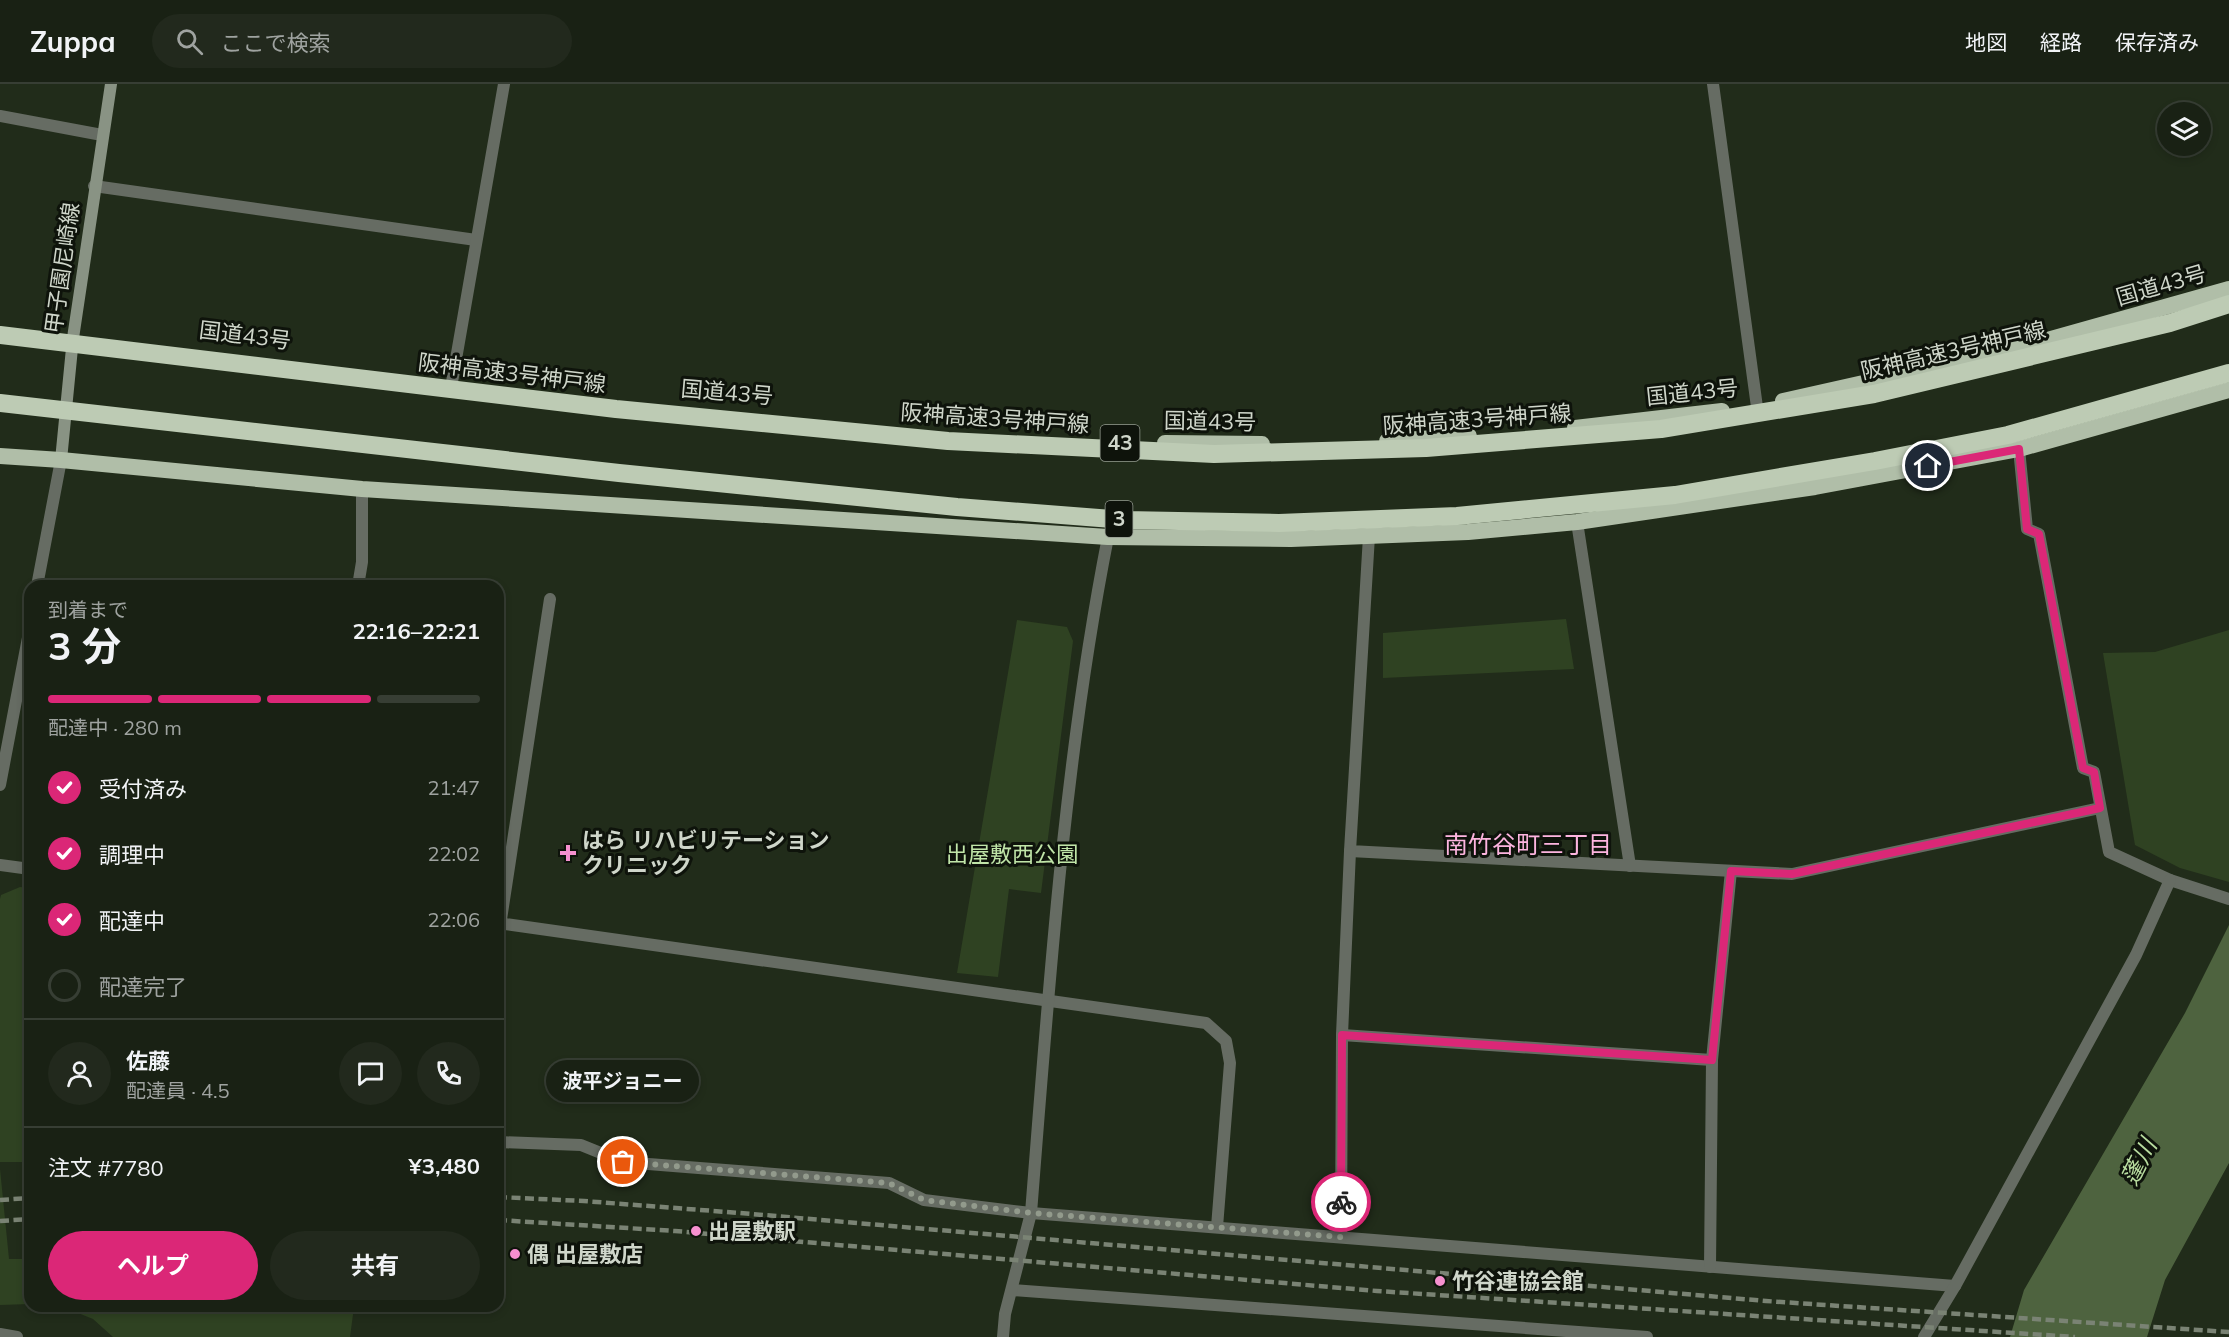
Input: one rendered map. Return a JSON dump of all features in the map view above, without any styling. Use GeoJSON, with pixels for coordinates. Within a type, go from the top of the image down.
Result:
{"type":"FeatureCollection","features":[{"type":"Feature","properties":{"kind":"highway","name":"国道43号"},"geometry":{"type":"LineString","coordinates":[[0,330],[452,382],[608,403],[911,432],[1093,443],[1336,444],[1532,432],[1757,407],[2015,349],[2229,289]]}},
{"type":"Feature","properties":{"kind":"highway","name":"阪神高速3号神戸線"},"geometry":{"type":"LineString","coordinates":[[0,335],[616,409],[948,441],[1214,454],[1426,448],[1661,429],[1874,394],[2170,323],[2229,304]]}},
{"type":"Feature","properties":{"kind":"highway","name":"3"},"geometry":{"type":"LineString","coordinates":[[0,403],[608,472],[957,507],[1125,520],[1279,523],[1457,516],[1675,495],[1875,461],[2008,435],[2229,373]]}},
{"type":"Feature","properties":{"kind":"highway"},"geometry":{"type":"LineString","coordinates":[[0,456],[61,459],[362,489],[1108,537],[1275,540],[1468,532],[1577,522],[1815,488],[2019,449],[2229,390]]}},
{"type":"Feature","properties":{"kind":"main road","name":"甲子園尼崎線"},"geometry":{"type":"LineString","coordinates":[[61,459],[73,338],[111,84]]}},
{"type":"Feature","properties":{"kind":"street"},"geometry":{"type":"LineString","coordinates":[[452,382],[504,84]]}},
{"type":"Feature","properties":{"kind":"street"},"geometry":{"type":"LineString","coordinates":[[1713,84],[1757,407]]}},
{"type":"Feature","properties":{"kind":"street"},"geometry":{"type":"LineString","coordinates":[[0,116],[102,135]]}},
{"type":"Feature","properties":{"kind":"street"},"geometry":{"type":"LineString","coordinates":[[94,186],[476,240]]}},
{"type":"Feature","properties":{"kind":"street"},"geometry":{"type":"LineString","coordinates":[[2019,449],[2027,529],[2039,534],[2083,768],[2094,772],[2109,852],[2170,880],[2229,899]]}},
{"type":"Feature","properties":{"kind":"street"},"geometry":{"type":"LineString","coordinates":[[38,580],[61,459]]}},
{"type":"Feature","properties":{"kind":"street"},"geometry":{"type":"LineString","coordinates":[[359,580],[362,562],[362,489]]}},
{"type":"Feature","properties":{"kind":"street"},"geometry":{"type":"LineString","coordinates":[[1577,522],[1630,866]]}},
{"type":"Feature","properties":{"kind":"street"},"geometry":{"type":"LineString","coordinates":[[1341,1237],[1342,1035],[1350,851],[1369,536]]}},
{"type":"Feature","properties":{"kind":"street"},"geometry":{"type":"LineString","coordinates":[[1003,1337],[1005,1314],[1031,1213],[1061,853],[1094,609],[1108,537]]}},
{"type":"Feature","properties":{"kind":"street"},"geometry":{"type":"LineString","coordinates":[[504,897],[550,599]]}},
{"type":"Feature","properties":{"kind":"street"},"geometry":{"type":"LineString","coordinates":[[0,785],[24,659]]}},
{"type":"Feature","properties":{"kind":"street"},"geometry":{"type":"LineString","coordinates":[[1350,851],[1792,874],[2100,808]]}},
{"type":"Feature","properties":{"kind":"street"},"geometry":{"type":"LineString","coordinates":[[0,865],[24,867]]}},
{"type":"Feature","properties":{"kind":"street"},"geometry":{"type":"LineString","coordinates":[[1710,1267],[1712,1060],[1731,871]]}},
{"type":"Feature","properties":{"kind":"street"},"geometry":{"type":"LineString","coordinates":[[1924,1337],[1955,1286],[2136,955],[2170,880]]}},
{"type":"Feature","properties":{"kind":"street"},"geometry":{"type":"LineString","coordinates":[[504,924],[1206,1023],[1226,1041],[1230,1063],[1217,1227]]}},
{"type":"Feature","properties":{"kind":"street"},"geometry":{"type":"LineString","coordinates":[[1342,1035],[1712,1060]]}},
{"type":"Feature","properties":{"kind":"street"},"geometry":{"type":"LineString","coordinates":[[504,1142],[581,1145],[623,1162],[889,1183],[924,1200],[1031,1213],[1955,1286]]}},
{"type":"Feature","properties":{"kind":"street"},"geometry":{"type":"LineString","coordinates":[[1012,1290],[1647,1337]]}},
{"type":"Feature","properties":{"kind":"green space"},"geometry":{"type":"Polygon","coordinates":[[[1566,619],[1574,669],[1383,678],[1383,633],[1566,619]]]}},
{"type":"Feature","properties":{"kind":"green space","name":"出屋敷西公園"},"geometry":{"type":"Polygon","coordinates":[[[1017,620],[1067,627],[1073,641],[1041,893],[1009,889],[998,977],[957,973],[1017,620]]]}},
{"type":"Feature","properties":{"kind":"green space"},"geometry":{"type":"Polygon","coordinates":[[[2229,630],[2229,882],[2180,868],[2135,845],[2103,653],[2155,652],[2229,630]]]}},
{"type":"Feature","properties":{"kind":"green space"},"geometry":{"type":"Polygon","coordinates":[[[24,887],[24,1162],[0,1162],[1,895],[24,887]]]}},
{"type":"Feature","properties":{"kind":"green space"},"geometry":{"type":"Polygon","coordinates":[[[0,1169],[9,1259],[24,1259],[24,1304],[0,1305],[0,1169]]]}},
{"type":"Feature","properties":{"kind":"green space"},"geometry":{"type":"Polygon","coordinates":[[[76,1312],[353,1312],[350,1337],[113,1337],[93,1319],[76,1312]]]}},
{"type":"Feature","properties":{"kind":"water","name":"蓬川"},"geometry":{"type":"Polygon","coordinates":[[[2229,925],[2229,1163],[2165,1280],[2147,1337],[2010,1337],[2024,1290],[2185,1013],[2229,925]]]}},
{"type":"Feature","properties":{"kind":"railway"},"geometry":{"type":"LineString","coordinates":[[504,1197],[740,1213],[1766,1301],[2229,1332]]}},
{"type":"Feature","properties":{"kind":"railway"},"geometry":{"type":"LineString","coordinates":[[0,1200],[24,1198]]}},
{"type":"Feature","properties":{"kind":"railway"},"geometry":{"type":"LineString","coordinates":[[0,1221],[24,1219]]}},
{"type":"Feature","properties":{"kind":"railway"},"geometry":{"type":"LineString","coordinates":[[504,1220],[675,1231],[1377,1291],[2075,1337]]}},
{"type":"Feature","properties":{"kind":"way so far"},"geometry":{"type":"LineString","coordinates":[[623,1162],[889,1183],[924,1200],[1031,1213],[1341,1237],[1341,1202]]}},
{"type":"Feature","properties":{"kind":"place","name":"はら リハビリテーション クリニック"},"geometry":{"type":"Point","coordinates":[568,853]}},
{"type":"Feature","properties":{"kind":"place","name":"波平ジョニー"},"geometry":{"type":"Point","coordinates":[623,1162]}},
{"type":"Feature","properties":{"kind":"place","name":"出屋敷駅"},"geometry":{"type":"Point","coordinates":[696,1231]}},
{"type":"Feature","properties":{"kind":"place","name":"偶 出屋敷店"},"geometry":{"type":"Point","coordinates":[515,1254]}},
{"type":"Feature","properties":{"kind":"place","name":"竹谷連協会館"},"geometry":{"type":"Point","coordinates":[1440,1281]}},
{"type":"Feature","properties":{"kind":"district","name":"南竹谷町三丁目"},"geometry":{"type":"Point","coordinates":[1528,845]}},
{"type":"Feature","properties":{"kind":"route"},"geometry":{"type":"LineString","coordinates":[[1341,1202],[1342,1035],[1712,1060],[1731,871],[1792,874],[2100,808],[2094,772],[2083,768],[2039,534],[2027,529],[2019,449],[1928,466]]}}]}
